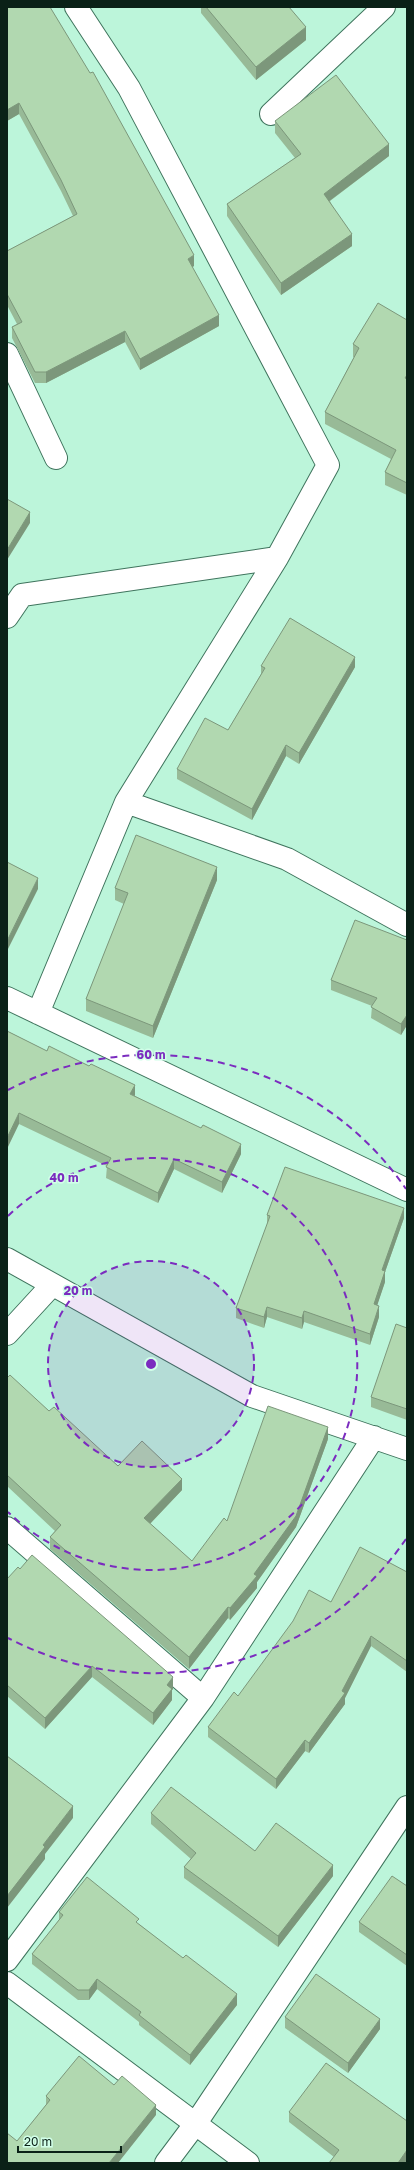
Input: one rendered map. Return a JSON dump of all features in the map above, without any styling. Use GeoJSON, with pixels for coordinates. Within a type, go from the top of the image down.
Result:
{"type":"FeatureCollection","features":[{"type":"Feature","properties":{"kind":"street"},"geometry":{"type":"LineString","coordinates":[[38,1013],[126,802],[277,558],[328,465],[129,88],[76,7]]}},
{"type":"Feature","properties":{"kind":"street"},"geometry":{"type":"LineString","coordinates":[[271,114],[384,7]]}},
{"type":"Feature","properties":{"kind":"street"},"geometry":{"type":"LineString","coordinates":[[7,354],[56,458]]}},
{"type":"Feature","properties":{"kind":"street"},"geometry":{"type":"LineString","coordinates":[[7,617],[22,595],[277,558]]}},
{"type":"Feature","properties":{"kind":"street"},"geometry":{"type":"LineString","coordinates":[[126,802],[287,859],[407,925]]}},
{"type":"Feature","properties":{"kind":"street"},"geometry":{"type":"LineString","coordinates":[[7,998],[407,1190]]}},
{"type":"Feature","properties":{"kind":"street"},"geometry":{"type":"LineString","coordinates":[[7,1259],[252,1396],[407,1449]]}},
{"type":"Feature","properties":{"kind":"street"},"geometry":{"type":"LineString","coordinates":[[7,1334],[52,1285]]}},
{"type":"Feature","properties":{"kind":"street"},"geometry":{"type":"LineString","coordinates":[[7,1960],[203,1698],[374,1437]]}},
{"type":"Feature","properties":{"kind":"street"},"geometry":{"type":"LineString","coordinates":[[7,1528],[203,1698]]}},
{"type":"Feature","properties":{"kind":"street"},"geometry":{"type":"LineString","coordinates":[[166,2163],[196,2123],[407,1807]]}},
{"type":"Feature","properties":{"kind":"street"},"geometry":{"type":"LineString","coordinates":[[7,1983],[248,2163]]}},
{"type":"Feature","properties":{"kind":"building"},"geometry":{"type":"Polygon","coordinates":[[[7,7],[50,7],[90,73],[93,72],[194,255],[188,259],[219,315],[140,359],[125,331],[46,372],[35,372],[12,327],[22,322],[7,294],[7,251],[77,214],[61,180],[19,103],[7,110],[7,7]]]}},
{"type":"Feature","properties":{"kind":"building"},"geometry":{"type":"Polygon","coordinates":[[[206,7],[289,7],[306,27],[256,67],[206,7]]]}},
{"type":"Feature","properties":{"kind":"building"},"geometry":{"type":"Polygon","coordinates":[[[336,75],[389,144],[324,194],[352,234],[281,283],[227,204],[301,154],[275,121],[336,75]]]}},
{"type":"Feature","properties":{"kind":"building"},"geometry":{"type":"Polygon","coordinates":[[[378,303],[407,320],[407,375],[405,378],[407,379],[407,483],[385,472],[396,450],[325,412],[359,348],[353,344],[378,303]]]}},
{"type":"Feature","properties":{"kind":"building"},"geometry":{"type":"Polygon","coordinates":[[[7,499],[30,512],[7,550],[7,499]]]}},
{"type":"Feature","properties":{"kind":"building"},"geometry":{"type":"Polygon","coordinates":[[[290,618],[355,657],[299,753],[286,745],[252,809],[177,769],[205,718],[228,730],[265,668],[261,666],[290,618]]]}},
{"type":"Feature","properties":{"kind":"building"},"geometry":{"type":"Polygon","coordinates":[[[136,835],[217,867],[153,1026],[86,999],[128,893],[115,888],[136,835]]]}},
{"type":"Feature","properties":{"kind":"building"},"geometry":{"type":"Polygon","coordinates":[[[7,862],[38,878],[7,941],[7,862]]]}},
{"type":"Feature","properties":{"kind":"building"},"geometry":{"type":"Polygon","coordinates":[[[355,920],[407,940],[407,1015],[401,1024],[371,1007],[377,998],[331,980],[355,920]]]}},
{"type":"Feature","properties":{"kind":"building"},"geometry":{"type":"Polygon","coordinates":[[[7,1031],[47,1051],[49,1046],[89,1066],[91,1064],[135,1085],[130,1094],[201,1128],[203,1125],[241,1144],[222,1182],[174,1159],[158,1193],[106,1167],[111,1158],[19,1113],[7,1138],[7,1031]]]}},
{"type":"Feature","properties":{"kind":"building"},"geometry":{"type":"Polygon","coordinates":[[[285,1167],[404,1208],[382,1270],[385,1271],[374,1304],[379,1306],[370,1334],[304,1311],[302,1318],[267,1307],[264,1317],[236,1308],[270,1216],[267,1215],[285,1167]]]}},
{"type":"Feature","properties":{"kind":"building"},"geometry":{"type":"Polygon","coordinates":[[[396,1324],[407,1328],[407,1409],[371,1397],[396,1324]]]}},
{"type":"Feature","properties":{"kind":"building"},"geometry":{"type":"Polygon","coordinates":[[[10,1375],[49,1411],[54,1407],[118,1466],[142,1441],[182,1479],[144,1518],[192,1561],[224,1518],[227,1521],[268,1406],[328,1427],[296,1516],[254,1574],[257,1576],[230,1608],[228,1607],[189,1657],[50,1537],[61,1525],[7,1475],[7,1378],[10,1375]]]}},
{"type":"Feature","properties":{"kind":"building"},"geometry":{"type":"Polygon","coordinates":[[[360,1547],[407,1572],[407,1661],[371,1636],[342,1691],[345,1693],[309,1743],[305,1740],[276,1779],[208,1727],[234,1692],[238,1696],[293,1621],[309,1590],[331,1602],[360,1547]]]}},
{"type":"Feature","properties":{"kind":"building"},"geometry":{"type":"Polygon","coordinates":[[[32,1555],[173,1677],[167,1685],[172,1689],[153,1713],[92,1666],[45,1718],[7,1685],[7,1579],[18,1567],[20,1569],[32,1555]]]}},
{"type":"Feature","properties":{"kind":"building"},"geometry":{"type":"Polygon","coordinates":[[[7,1756],[73,1806],[43,1845],[45,1847],[7,1896],[7,1756]]]}},
{"type":"Feature","properties":{"kind":"building"},"geometry":{"type":"Polygon","coordinates":[[[171,1787],[255,1851],[276,1823],[333,1865],[278,1936],[184,1867],[196,1853],[151,1813],[171,1787]]]}},
{"type":"Feature","properties":{"kind":"building"},"geometry":{"type":"Polygon","coordinates":[[[392,1876],[407,1886],[407,1955],[359,1922],[392,1876]]]}},
{"type":"Feature","properties":{"kind":"building"},"geometry":{"type":"Polygon","coordinates":[[[87,1877],[139,1919],[136,1922],[183,1958],[186,1955],[237,1994],[190,2055],[139,2015],[141,2012],[97,1979],[89,1990],[78,1990],[32,1954],[63,1915],[59,1912],[87,1877]]]}},
{"type":"Feature","properties":{"kind":"building"},"geometry":{"type":"Polygon","coordinates":[[[316,1974],[380,2019],[348,2063],[285,2017],[316,1974]]]}},
{"type":"Feature","properties":{"kind":"building"},"geometry":{"type":"Polygon","coordinates":[[[79,2056],[114,2085],[122,2076],[156,2105],[109,2163],[7,2163],[7,2133],[17,2141],[50,2100],[46,2096],[79,2056]]]}},
{"type":"Feature","properties":{"kind":"building"},"geometry":{"type":"Polygon","coordinates":[[[326,2063],[407,2121],[407,2150],[398,2163],[329,2163],[339,2150],[289,2112],[326,2063]]]}}]}
